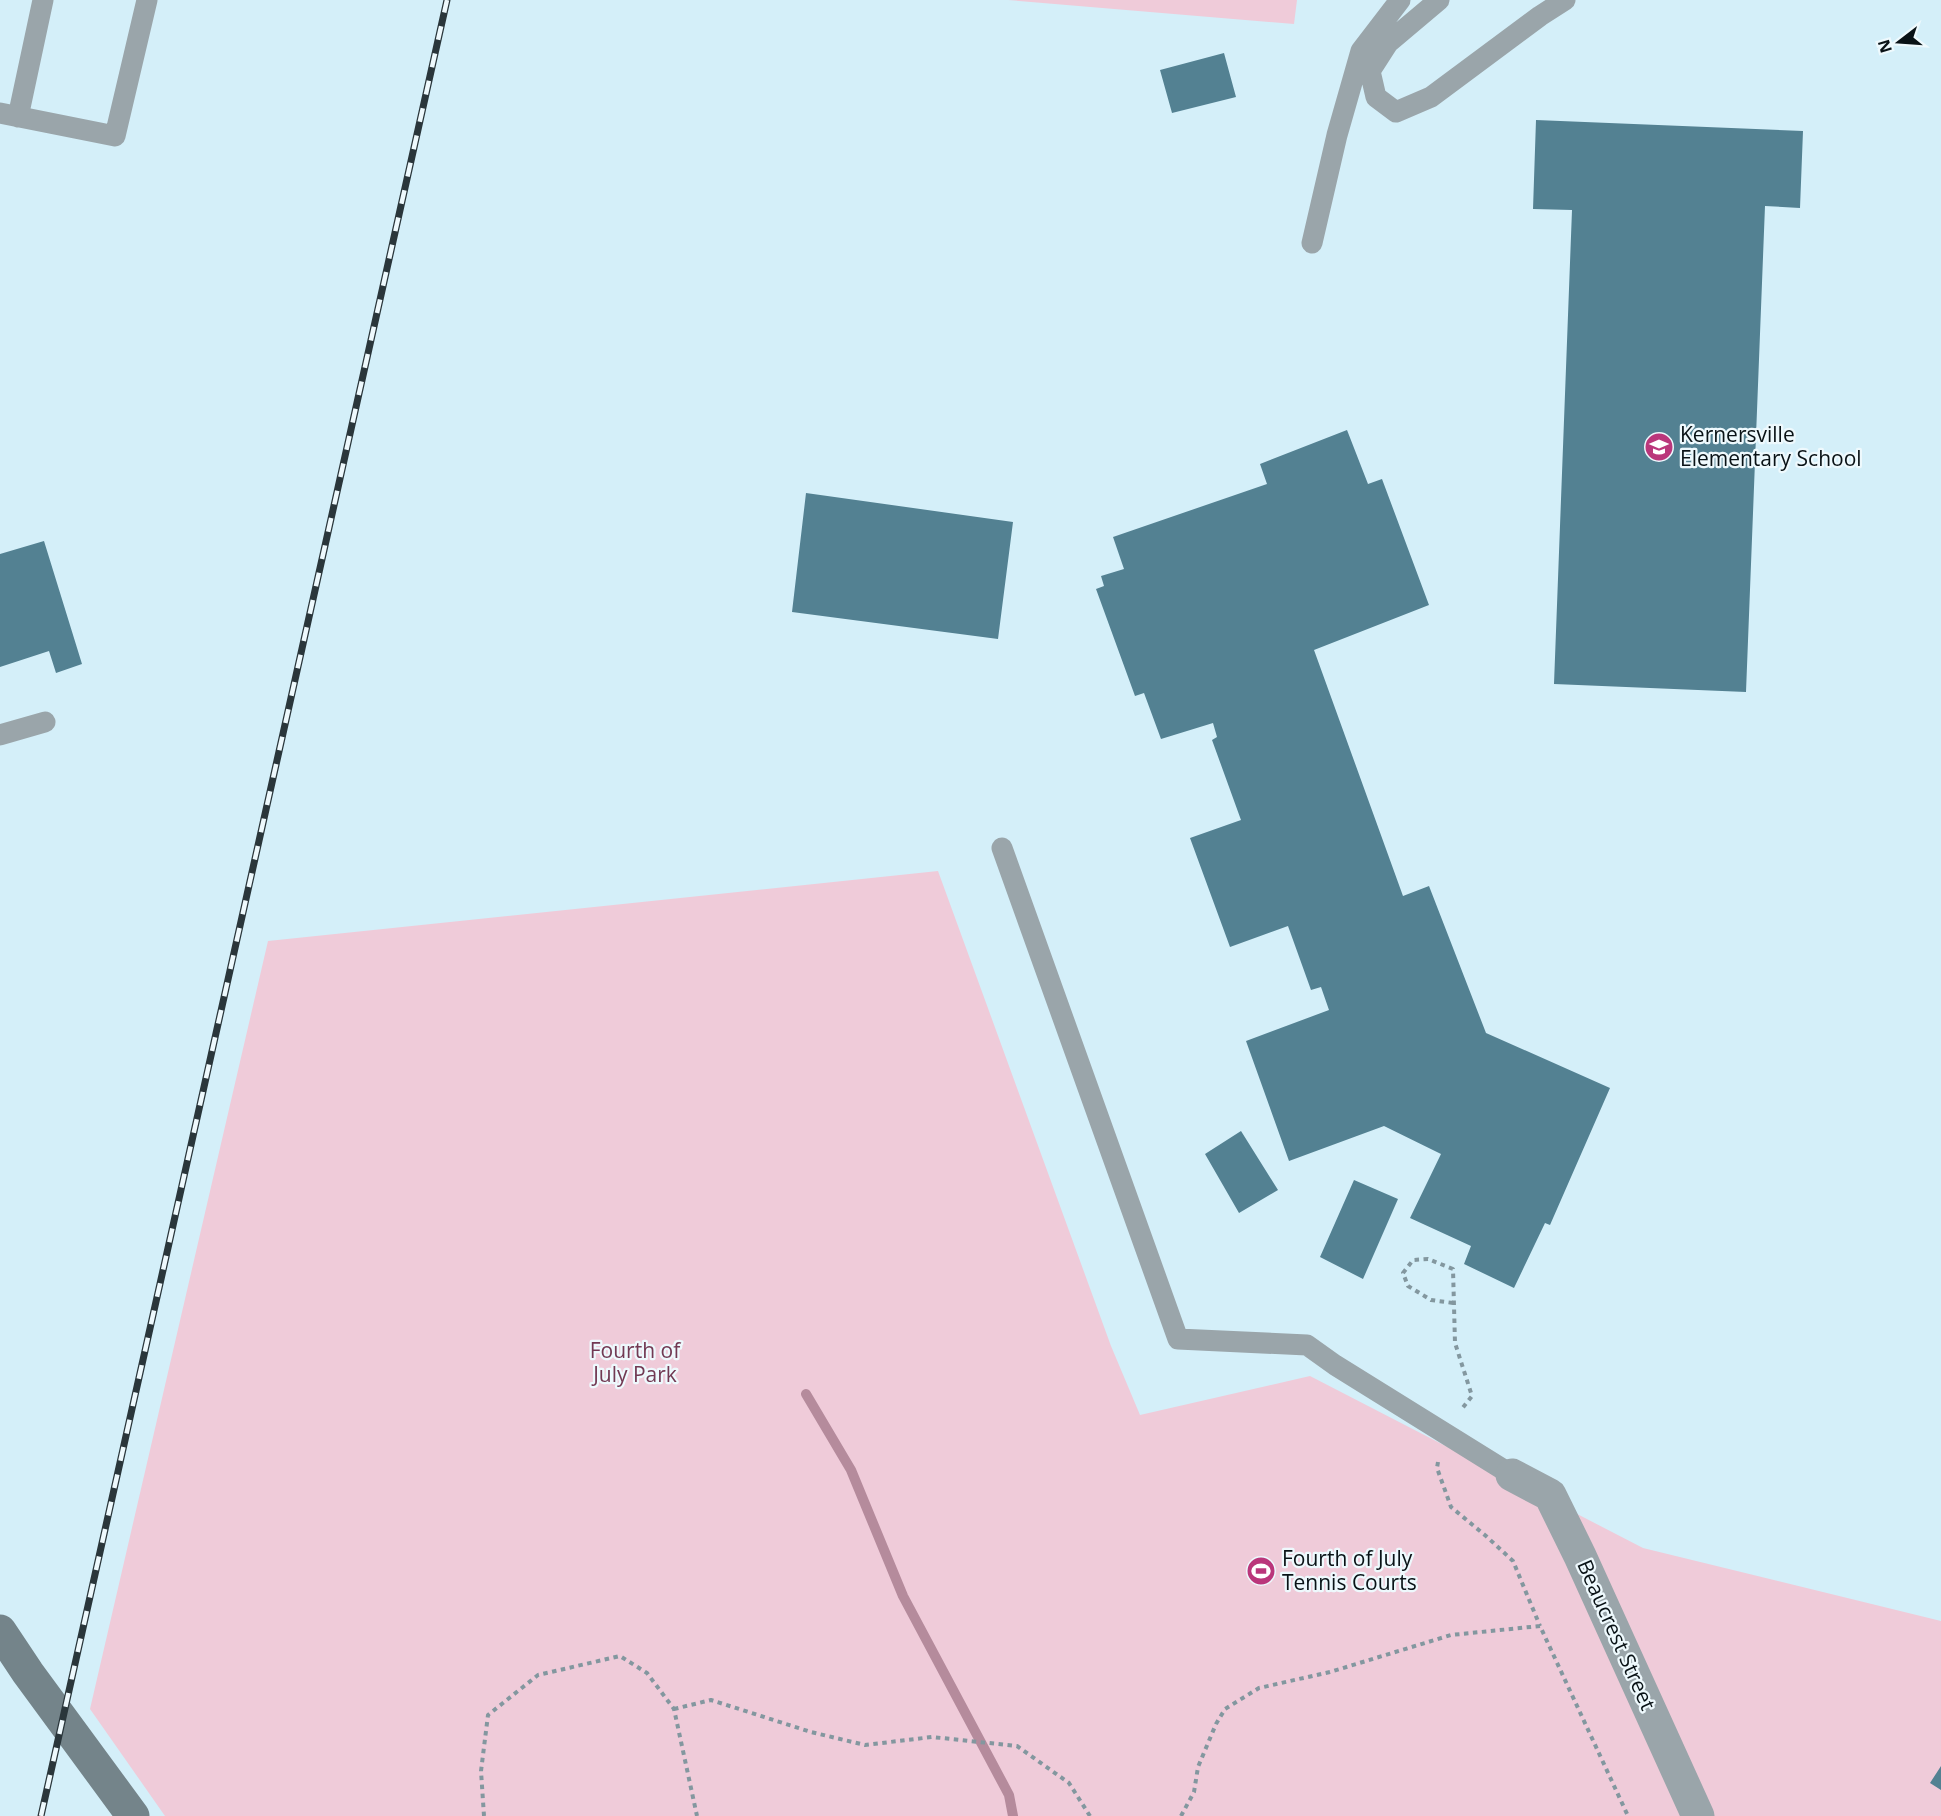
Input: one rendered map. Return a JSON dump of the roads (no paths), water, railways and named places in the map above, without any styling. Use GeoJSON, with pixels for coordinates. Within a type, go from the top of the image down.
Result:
{"type":"FeatureCollection","features":[{"type":"Feature","properties":{"kind":"main road"},"geometry":{"type":"LineString","coordinates":[[0,1630],[28,1673],[133,1816]]}},
{"type":"Feature","properties":{"kind":"street","name":"Beaucrest Street"},"geometry":{"type":"LineString","coordinates":[[1512,1475],[1550,1495],[1698,1816]]}},
{"type":"Feature","properties":{"kind":"lane"},"geometry":{"type":"LineString","coordinates":[[43,0],[9,115],[116,136],[147,0]]}},
{"type":"Feature","properties":{"kind":"lane"},"geometry":{"type":"LineString","coordinates":[[1312,243],[1337,135],[1361,51],[1400,0]]}},
{"type":"Feature","properties":{"kind":"lane"},"geometry":{"type":"LineString","coordinates":[[1439,0],[1388,43],[1370,71],[1376,97],[1396,112],[1431,97],[1565,0]]}},
{"type":"Feature","properties":{"kind":"lane"},"geometry":{"type":"LineString","coordinates":[[0,735],[45,722]]}},
{"type":"Feature","properties":{"kind":"lane"},"geometry":{"type":"LineString","coordinates":[[1002,848],[1178,1339],[1307,1345],[1335,1365],[1512,1475]]}},
{"type":"Feature","properties":{"kind":"waterway"},"geometry":{"type":"LineString","coordinates":[[806,1394],[851,1470],[903,1596],[1009,1795],[1013,1816]]}},
{"type":"Feature","properties":{"kind":"railway"},"geometry":{"type":"LineString","coordinates":[[41,1816],[447,0]]}},
{"type":"Feature","properties":{"kind":"place","name":"Kernersville Elementary School"},"geometry":{"type":"Point","coordinates":[1659,447]}},
{"type":"Feature","properties":{"kind":"place","name":"Fourth of July Tennis Courts"},"geometry":{"type":"Point","coordinates":[1261,1571]}},
{"type":"Feature","properties":{"kind":"park label","name":"Fourth of July Park"},"geometry":{"type":"Point","coordinates":[635,1363]}}]}
